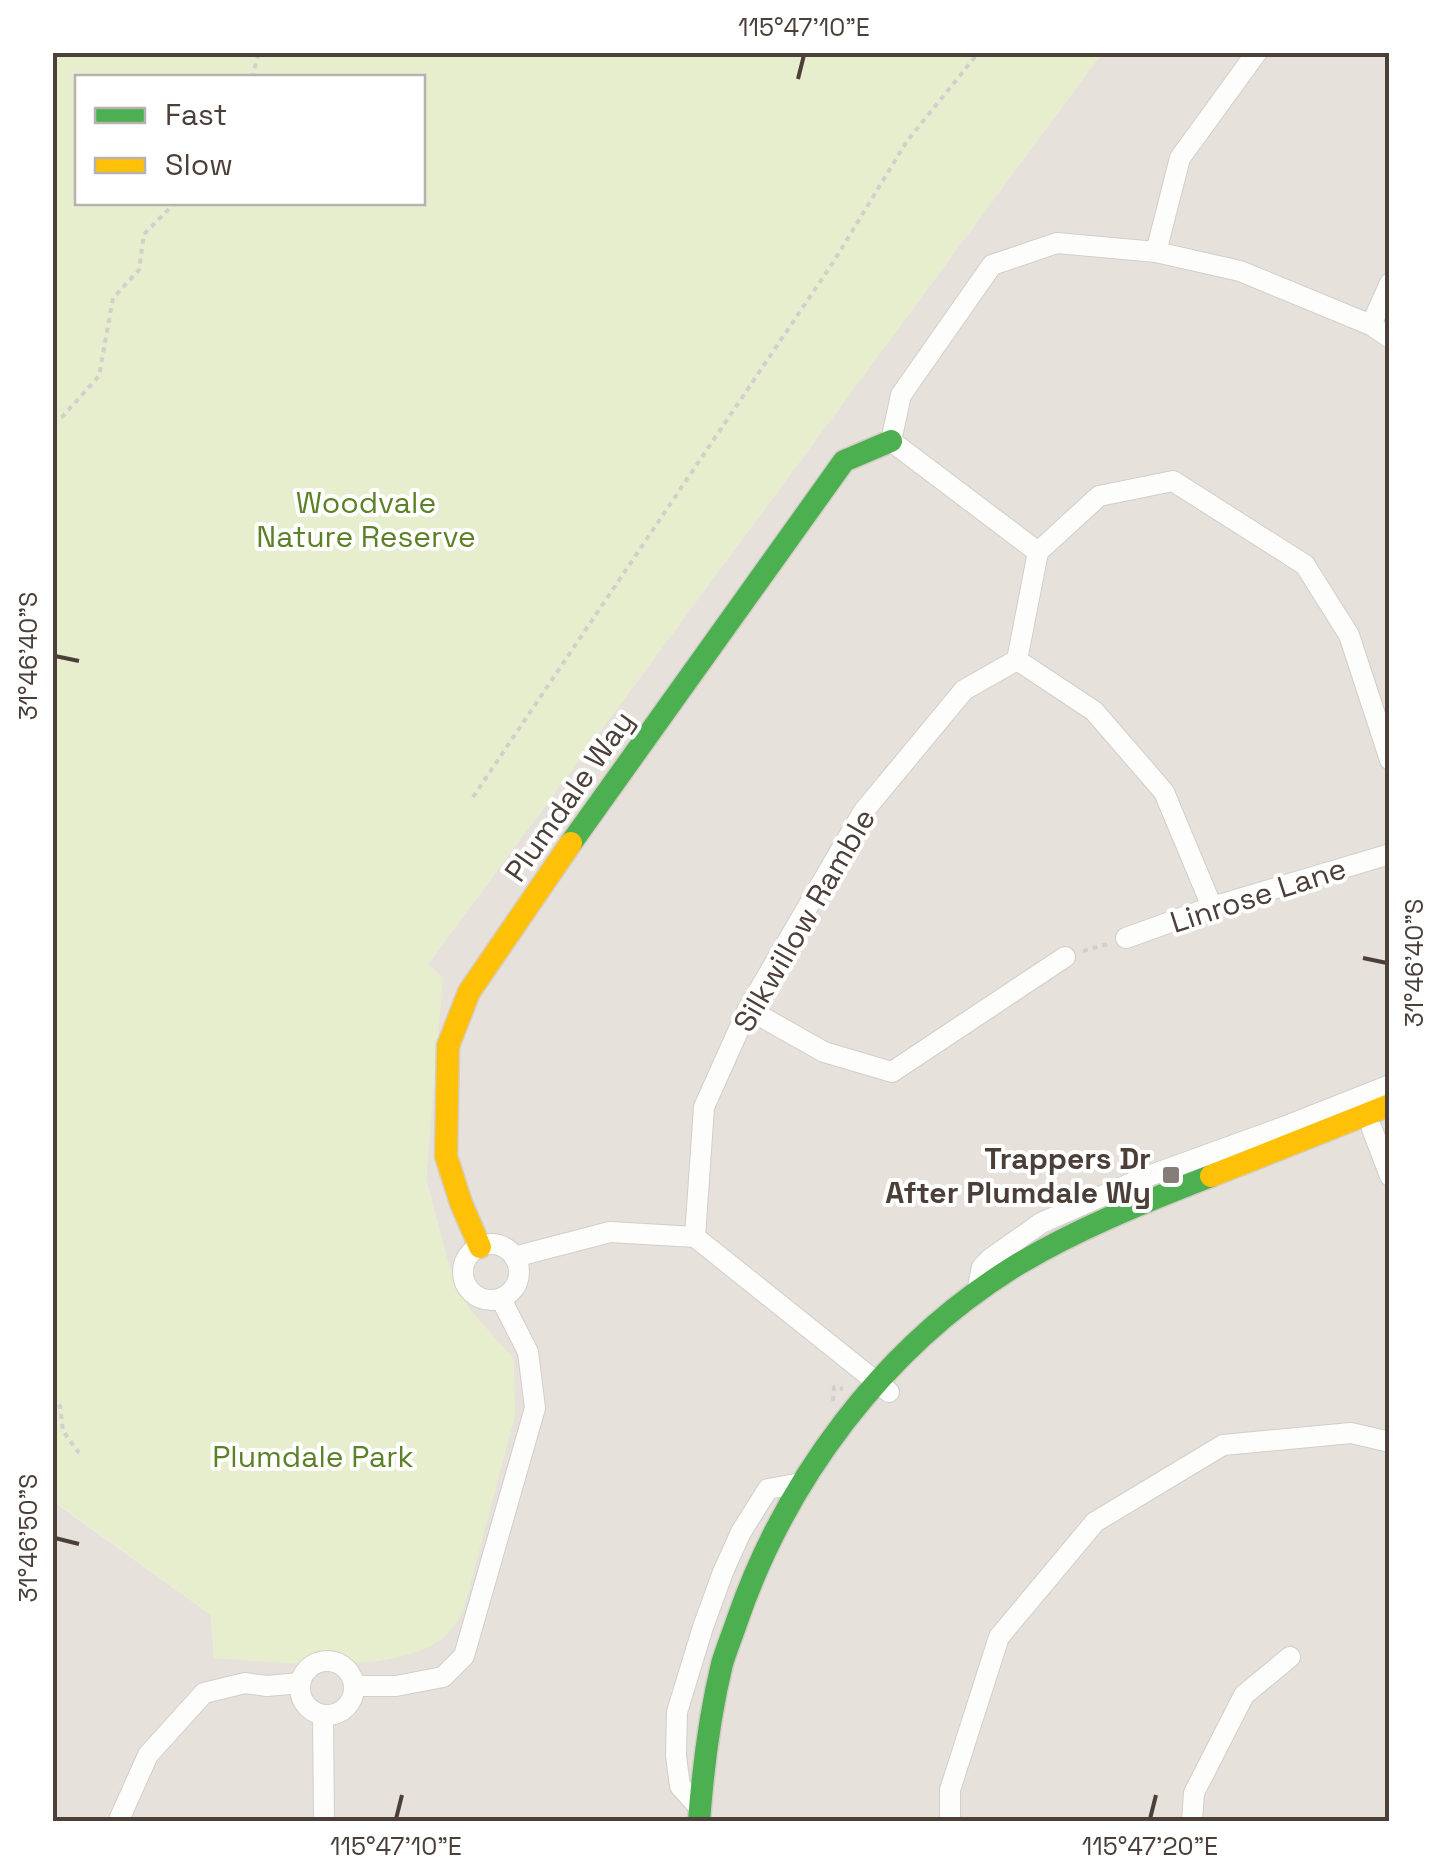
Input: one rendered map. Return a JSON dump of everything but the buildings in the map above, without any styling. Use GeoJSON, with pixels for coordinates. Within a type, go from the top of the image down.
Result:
{"type":"FeatureCollection","features":[{"type":"Feature","properties":{"kind":"main road","name":"Plumdale Way"},"geometry":{"type":"LineString","coordinates":[[480,1247],[446,1156],[448,1046],[469,992],[844,461],[891,441]]}},
{"type":"Feature","properties":{"kind":"main road"},"geometry":{"type":"LineString","coordinates":[[704,1817],[735,1676],[755,1611],[790,1536],[883,1386],[939,1322],[1010,1270],[1094,1224],[1390,1104]]}},
{"type":"Feature","properties":{"kind":"main road"},"geometry":{"type":"LineString","coordinates":[[704,1817],[707,1729],[728,1645],[751,1577],[801,1483],[859,1402],[995,1298],[1041,1268],[1155,1212],[1381,1126]]}},
{"type":"Feature","properties":{"kind":"street"},"geometry":{"type":"LineString","coordinates":[[1156,252],[1180,158],[1257,52]]}},
{"type":"Feature","properties":{"kind":"street"},"geometry":{"type":"LineString","coordinates":[[1038,552],[891,441],[902,395],[992,266],[1058,244],[1156,252],[1240,272],[1372,325],[1390,338]]}},
{"type":"Feature","properties":{"kind":"street"},"geometry":{"type":"LineString","coordinates":[[1372,325],[1390,282]]}},
{"type":"Feature","properties":{"kind":"street"},"geometry":{"type":"LineString","coordinates":[[1212,907],[1164,792],[1094,711],[1017,660],[1038,552],[1099,496],[1173,481],[1305,565],[1349,635],[1390,760]]}},
{"type":"Feature","properties":{"kind":"street","name":"Silkwillow Ramble"},"geometry":{"type":"LineString","coordinates":[[695,1238],[704,1108],[748,1008],[863,812],[964,690],[1017,660]]}},
{"type":"Feature","properties":{"kind":"street","name":"Linrose Lane"},"geometry":{"type":"LineString","coordinates":[[1126,938],[1212,907],[1390,854]]}},
{"type":"Feature","properties":{"kind":"street"},"geometry":{"type":"LineString","coordinates":[[748,1008],[824,1052],[892,1072],[1065,956]]}},
{"type":"Feature","properties":{"kind":"street"},"geometry":{"type":"LineString","coordinates":[[977,1292],[982,1268],[990,1259],[1041,1223],[1143,1178],[1390,1084]]}},
{"type":"Feature","properties":{"kind":"street"},"geometry":{"type":"LineString","coordinates":[[1381,1126],[1390,1176]]}},
{"type":"Feature","properties":{"kind":"street"},"geometry":{"type":"LineString","coordinates":[[514,1257],[610,1232],[695,1238],[883,1386]]}},
{"type":"Feature","properties":{"kind":"street"},"geometry":{"type":"LineString","coordinates":[[500,1246],[514,1257],[518,1281],[501,1299],[482,1299],[464,1278],[466,1260],[480,1247],[500,1246]]}},
{"type":"Feature","properties":{"kind":"street"},"geometry":{"type":"LineString","coordinates":[[354,1686],[396,1686],[443,1677],[464,1656],[536,1408],[528,1352],[501,1299]]}},
{"type":"Feature","properties":{"kind":"street"},"geometry":{"type":"LineString","coordinates":[[950,1822],[950,1790],[999,1636],[1095,1522],[1222,1445],[1351,1432],[1390,1442]]}},
{"type":"Feature","properties":{"kind":"street"},"geometry":{"type":"LineString","coordinates":[[704,1817],[680,1786],[677,1712],[741,1532],[768,1488],[801,1483]]}},
{"type":"Feature","properties":{"kind":"street"},"geometry":{"type":"LineString","coordinates":[[1192,1822],[1194,1793],[1244,1695],[1290,1657]]}},
{"type":"Feature","properties":{"kind":"street"},"geometry":{"type":"LineString","coordinates":[[332,1662],[347,1670],[354,1694],[346,1708],[323,1715],[307,1708],[300,1682],[308,1668],[332,1662]]}},
{"type":"Feature","properties":{"kind":"street"},"geometry":{"type":"LineString","coordinates":[[118,1822],[148,1754],[204,1692],[244,1684],[300,1682]]}},
{"type":"Feature","properties":{"kind":"street"},"geometry":{"type":"LineString","coordinates":[[323,1715],[324,1822]]}},
{"type":"Feature","properties":{"kind":"path"},"geometry":{"type":"LineString","coordinates":[[473,797],[824,278],[907,141],[979,52]]}},
{"type":"Feature","properties":{"kind":"path"},"geometry":{"type":"LineString","coordinates":[[52,421],[62,417],[99,376],[113,298],[139,270],[144,234],[173,205]]}},
{"type":"Feature","properties":{"kind":"path"},"geometry":{"type":"LineString","coordinates":[[1065,956],[1126,938]]}},
{"type":"Feature","properties":{"kind":"path"},"geometry":{"type":"LineString","coordinates":[[52,1397],[60,1406],[63,1431],[79,1453]]}},
{"type":"Feature","properties":{"kind":"shaded area"},"geometry":{"type":"Polygon","coordinates":[[[1102,53],[1389,53],[1389,1821],[53,1822],[52,1504],[211,1615],[214,1657],[514,1360],[469,1309],[449,1266],[426,1179],[432,1095],[428,964],[1102,53]]]}},
{"type":"Feature","properties":{"kind":"green space","name":"Woodvale Nature Reserve"},"geometry":{"type":"Polygon","coordinates":[[[53,53],[1102,53],[428,964],[443,978],[426,1179],[449,1266],[469,1309],[514,1359],[515,1416],[463,1612],[452,1628],[423,1650],[366,1662],[301,1664],[214,1658],[211,1615],[55,1502],[53,53]]]}},
{"type":"Feature","properties":{"kind":"traffic: fast"},"geometry":{"type":"LineString","coordinates":[[571,843],[844,461],[891,441]]}},
{"type":"Feature","properties":{"kind":"traffic: fast"},"geometry":{"type":"LineString","coordinates":[[699,1822],[713,1704],[737,1621],[782,1517],[844,1422],[922,1337],[1012,1268],[1085,1229],[1211,1176]]}},
{"type":"Feature","properties":{"kind":"traffic: slow"},"geometry":{"type":"LineString","coordinates":[[480,1247],[446,1156],[448,1046],[469,992],[571,843]]}},
{"type":"Feature","properties":{"kind":"traffic: slow"},"geometry":{"type":"LineString","coordinates":[[1211,1176],[1390,1105]]}},
{"type":"Feature","properties":{"kind":"place","name":"Trappers Dr After Plumdale Wy"},"geometry":{"type":"Point","coordinates":[1171,1175]}},
{"type":"Feature","properties":{"kind":"park label","name":"Plumdale Park"},"geometry":{"type":"Point","coordinates":[313,1456]}}]}
